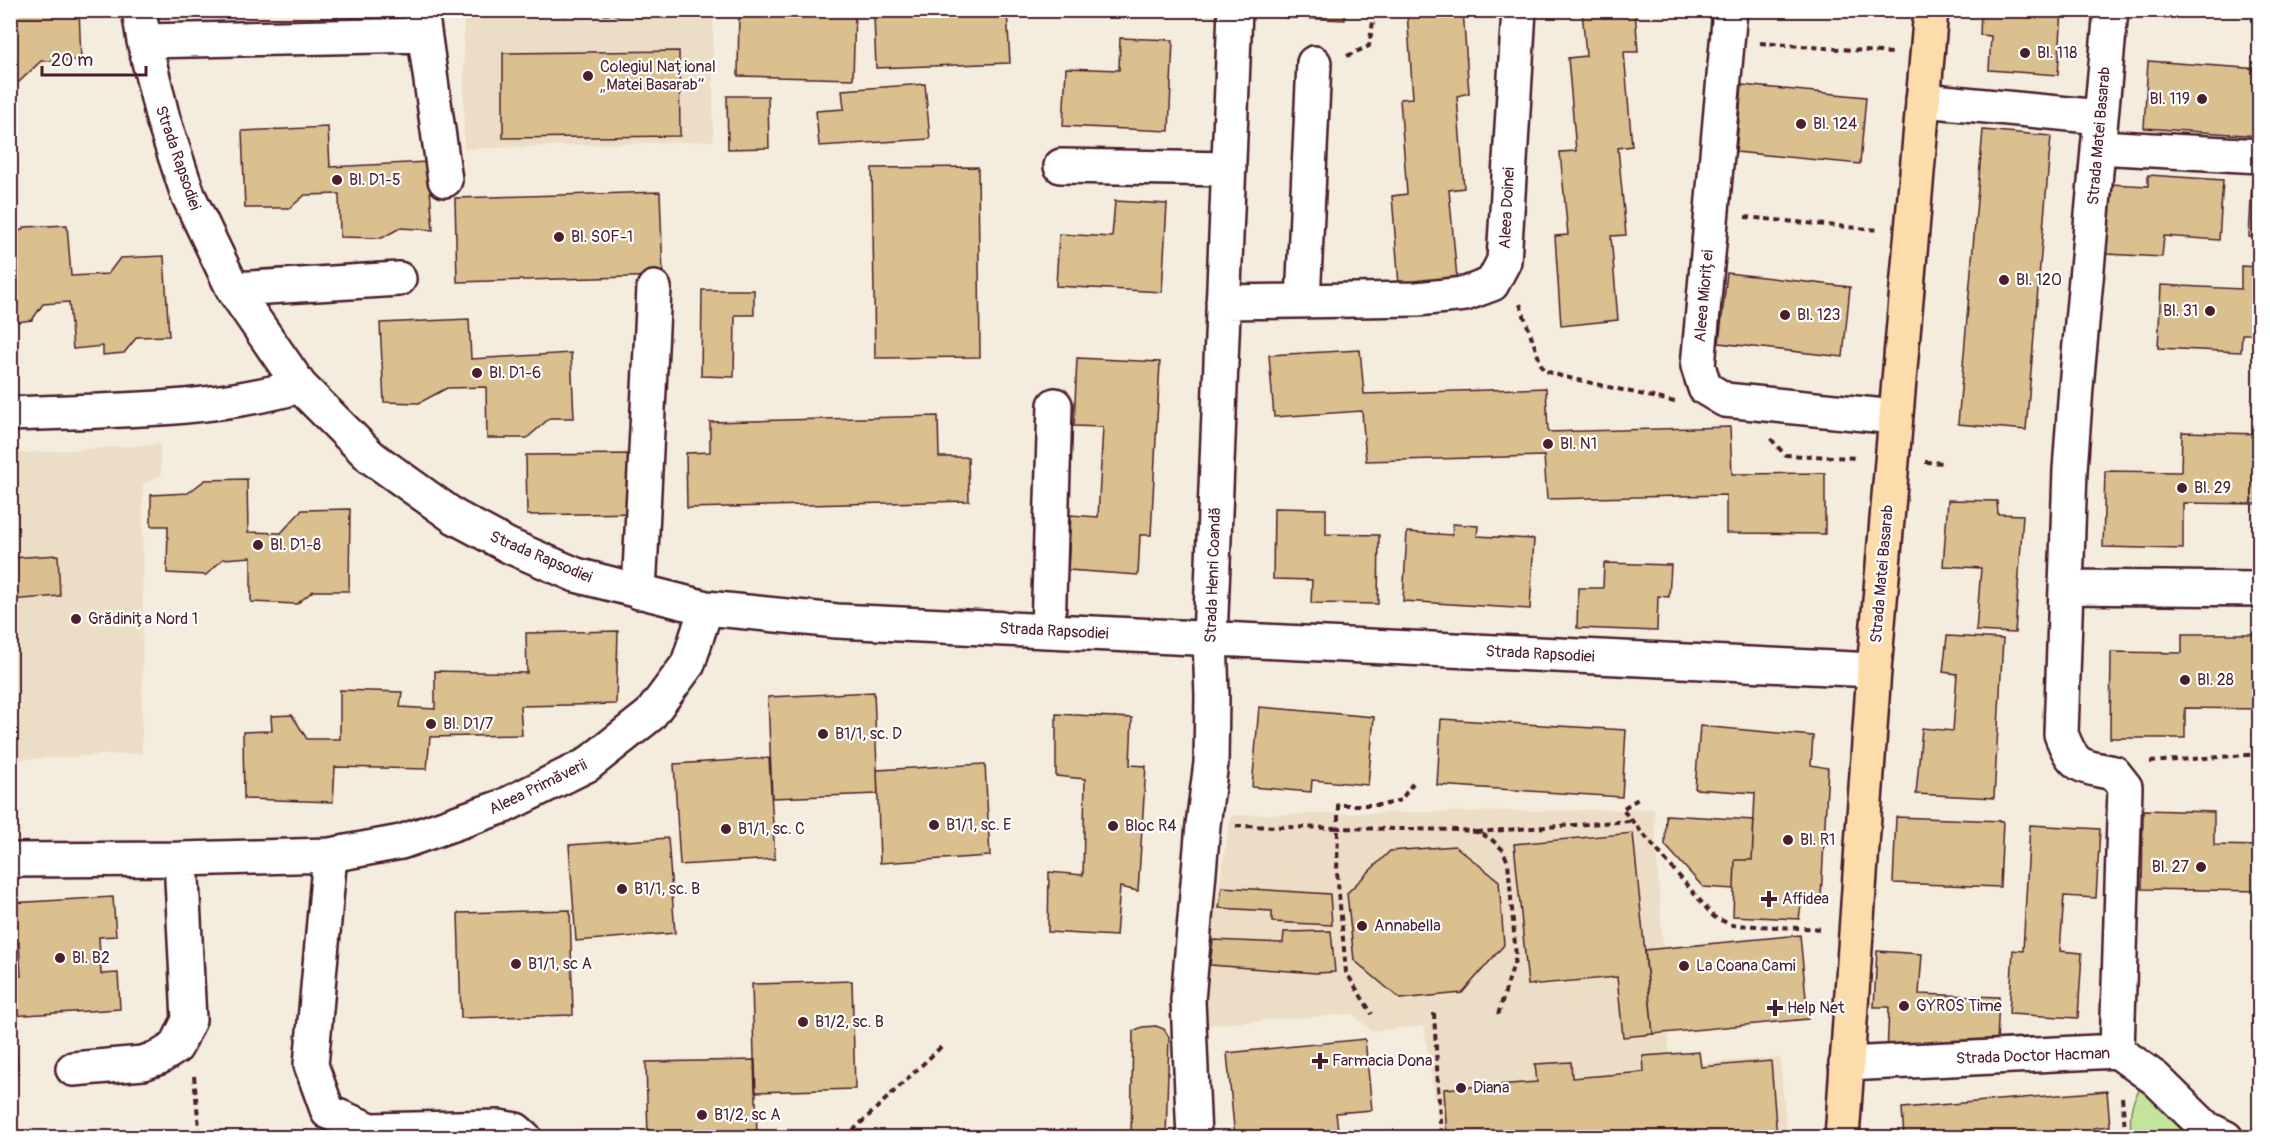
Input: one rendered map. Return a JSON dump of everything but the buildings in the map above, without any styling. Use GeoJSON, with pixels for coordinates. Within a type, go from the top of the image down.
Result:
{"type":"FeatureCollection","features":[{"type":"Feature","properties":{"kind":"main road","name":"Strada Matei Basarab"},"geometry":{"type":"LineString","coordinates":[[1842,1137],[1874,670],[1930,10]]}},
{"type":"Feature","properties":{"kind":"street","name":"Strada Henri Coandă"},"geometry":{"type":"LineString","coordinates":[[1194,1137],[1188,1000],[1203,825],[1211,763],[1210,639],[1235,10]]}},
{"type":"Feature","properties":{"kind":"street","name":"Aleea Doinei"},"geometry":{"type":"LineString","coordinates":[[1223,302],[1417,299],[1465,294],[1492,284],[1504,261],[1519,10]]}},
{"type":"Feature","properties":{"kind":"street","name":"Strada Matei Basarab"},"geometry":{"type":"LineString","coordinates":[[2111,10],[2076,387],[2061,734],[2070,757],[2086,767],[2114,772],[2126,788],[2117,1052]]}},
{"type":"Feature","properties":{"kind":"street"},"geometry":{"type":"LineString","coordinates":[[142,26],[422,23],[446,180]]}},
{"type":"Feature","properties":{"kind":"street","name":"Strada Rapsodiei"},"geometry":{"type":"LineString","coordinates":[[142,26],[163,118],[188,195],[233,289],[300,386],[371,457],[455,517],[509,546],[576,575],[706,608],[837,621],[1874,670]]}},
{"type":"Feature","properties":{"kind":"street","name":"Aleea Mioriței"},"geometry":{"type":"LineString","coordinates":[[1728,26],[1698,366],[1705,387],[1725,400],[1895,417]]}},
{"type":"Feature","properties":{"kind":"street"},"geometry":{"type":"LineString","coordinates":[[1303,301],[1314,63]]}},
{"type":"Feature","properties":{"kind":"street"},"geometry":{"type":"LineString","coordinates":[[1923,100],[2100,132],[2259,156]]}},
{"type":"Feature","properties":{"kind":"street"},"geometry":{"type":"LineString","coordinates":[[1061,166],[1229,169]]}},
{"type":"Feature","properties":{"kind":"street"},"geometry":{"type":"LineString","coordinates":[[233,289],[399,279]]}},
{"type":"Feature","properties":{"kind":"street"},"geometry":{"type":"LineString","coordinates":[[639,592],[654,288]]}},
{"type":"Feature","properties":{"kind":"street"},"geometry":{"type":"LineString","coordinates":[[10,414],[232,402],[300,386]]}},
{"type":"Feature","properties":{"kind":"street"},"geometry":{"type":"LineString","coordinates":[[1048,630],[1055,405]]}},
{"type":"Feature","properties":{"kind":"street"},"geometry":{"type":"LineString","coordinates":[[2066,587],[2259,589]]}},
{"type":"Feature","properties":{"kind":"street","name":"Aleea Primăverii"},"geometry":{"type":"LineString","coordinates":[[10,860],[330,855],[402,842],[504,806],[587,765],[650,715],[688,664],[706,608]]}},
{"type":"Feature","properties":{"kind":"street"},"geometry":{"type":"LineString","coordinates":[[330,855],[311,1065],[328,1112],[371,1130],[500,1127],[516,1130],[525,1137]]}},
{"type":"Feature","properties":{"kind":"street"},"geometry":{"type":"LineString","coordinates":[[73,1069],[143,1063],[160,1058],[176,1047],[189,1020],[181,859]]}},
{"type":"Feature","properties":{"kind":"street","name":"Strada Doctor Hacman"},"geometry":{"type":"LineString","coordinates":[[1846,1064],[2117,1052],[2156,1079],[2206,1128],[2226,1137]]}},
{"type":"Feature","properties":{"kind":"path"},"geometry":{"type":"LineString","coordinates":[[492,10],[492,14],[704,13],[704,10]]}},
{"type":"Feature","properties":{"kind":"path"},"geometry":{"type":"LineString","coordinates":[[1314,63],[1352,55],[1368,46],[1375,10]]}},
{"type":"Feature","properties":{"kind":"path"},"geometry":{"type":"LineString","coordinates":[[1728,26],[1926,55]]}},
{"type":"Feature","properties":{"kind":"path"},"geometry":{"type":"LineString","coordinates":[[1712,213],[1911,234]]}},
{"type":"Feature","properties":{"kind":"path"},"geometry":{"type":"LineString","coordinates":[[2144,763],[2259,754]]}},
{"type":"Feature","properties":{"kind":"path"},"geometry":{"type":"LineString","coordinates":[[1372,1014],[1346,972],[1337,872],[1338,805],[1383,805],[1401,800],[1413,783]]}},
{"type":"Feature","properties":{"kind":"path"},"geometry":{"type":"LineString","coordinates":[[1638,799],[1622,809],[1714,916],[1731,925],[1855,931]]}},
{"type":"Feature","properties":{"kind":"path"},"geometry":{"type":"LineString","coordinates":[[1203,825],[1476,832],[1631,820]]}},
{"type":"Feature","properties":{"kind":"path"},"geometry":{"type":"LineString","coordinates":[[1476,832],[1496,843],[1502,849],[1508,862],[1516,957],[1497,1018]]}},
{"type":"Feature","properties":{"kind":"path"},"geometry":{"type":"LineString","coordinates":[[1434,1013],[1441,1137]]}},
{"type":"Feature","properties":{"kind":"path"},"geometry":{"type":"LineString","coordinates":[[845,1137],[942,1046]]}},
{"type":"Feature","properties":{"kind":"shaded area","name":"Colegiul Național „Matei Basarab”"},"geometry":{"type":"Polygon","coordinates":[[[464,11],[713,11],[713,141],[464,149],[464,11]]]}},
{"type":"Feature","properties":{"kind":"shaded area","name":"Grădinița Nord 1"},"geometry":{"type":"Polygon","coordinates":[[[160,444],[161,475],[143,485],[142,753],[11,760],[11,454],[160,444]]]}},
{"type":"Feature","properties":{"kind":"shaded area"},"geometry":{"type":"Polygon","coordinates":[[[1654,809],[1670,1065],[1780,1058],[1787,1137],[1441,1137],[1424,1026],[1371,1031],[1353,1014],[1195,1026],[1231,815],[1654,809]]]}},
{"type":"Feature","properties":{"kind":"green space"},"geometry":{"type":"Polygon","coordinates":[[[2148,1077],[2201,1137],[2131,1137],[2132,1105],[2148,1077]]]}},
{"type":"Feature","properties":{"kind":"place","name":"Bl. 118"},"geometry":{"type":"Point","coordinates":[2025,53]}},
{"type":"Feature","properties":{"kind":"place","name":"Colegiul Național „Matei Basarab”"},"geometry":{"type":"Point","coordinates":[588,76]}},
{"type":"Feature","properties":{"kind":"place","name":"Bl. 119"},"geometry":{"type":"Point","coordinates":[2202,99]}},
{"type":"Feature","properties":{"kind":"place","name":"Bl. 124"},"geometry":{"type":"Point","coordinates":[1801,124]}},
{"type":"Feature","properties":{"kind":"place","name":"Bl. D1-5"},"geometry":{"type":"Point","coordinates":[337,180]}},
{"type":"Feature","properties":{"kind":"place","name":"Bl. SOF-1"},"geometry":{"type":"Point","coordinates":[559,237]}},
{"type":"Feature","properties":{"kind":"place","name":"Bl. 120"},"geometry":{"type":"Point","coordinates":[2004,280]}},
{"type":"Feature","properties":{"kind":"place","name":"Bl. 31"},"geometry":{"type":"Point","coordinates":[2210,311]}},
{"type":"Feature","properties":{"kind":"place","name":"Bl. 123"},"geometry":{"type":"Point","coordinates":[1785,315]}},
{"type":"Feature","properties":{"kind":"place","name":"Bl. D1-6"},"geometry":{"type":"Point","coordinates":[477,373]}},
{"type":"Feature","properties":{"kind":"place","name":"Bl. N1"},"geometry":{"type":"Point","coordinates":[1548,444]}},
{"type":"Feature","properties":{"kind":"place","name":"Bl. 29"},"geometry":{"type":"Point","coordinates":[2182,488]}},
{"type":"Feature","properties":{"kind":"place","name":"Bl. D1-8"},"geometry":{"type":"Point","coordinates":[258,545]}},
{"type":"Feature","properties":{"kind":"place","name":"Grădinița Nord 1"},"geometry":{"type":"Point","coordinates":[76,619]}},
{"type":"Feature","properties":{"kind":"place","name":"Bl. 28"},"geometry":{"type":"Point","coordinates":[2185,680]}},
{"type":"Feature","properties":{"kind":"place","name":"Bl. D1/7"},"geometry":{"type":"Point","coordinates":[431,724]}},
{"type":"Feature","properties":{"kind":"place","name":"B1/1, sc. D"},"geometry":{"type":"Point","coordinates":[823,734]}},
{"type":"Feature","properties":{"kind":"place","name":"B1/1, sc. E"},"geometry":{"type":"Point","coordinates":[934,825]}},
{"type":"Feature","properties":{"kind":"place","name":"Bloc R4"},"geometry":{"type":"Point","coordinates":[1113,826]}},
{"type":"Feature","properties":{"kind":"place","name":"B1/1, sc. C"},"geometry":{"type":"Point","coordinates":[726,829]}},
{"type":"Feature","properties":{"kind":"place","name":"Bl. R1"},"geometry":{"type":"Point","coordinates":[1788,840]}},
{"type":"Feature","properties":{"kind":"place","name":"Bl. 27"},"geometry":{"type":"Point","coordinates":[2201,867]}},
{"type":"Feature","properties":{"kind":"place","name":"B1/1, sc. B"},"geometry":{"type":"Point","coordinates":[622,889]}},
{"type":"Feature","properties":{"kind":"place","name":"Affidea"},"geometry":{"type":"Point","coordinates":[1769,899]}},
{"type":"Feature","properties":{"kind":"place","name":"Annabella"},"geometry":{"type":"Point","coordinates":[1362,926]}},
{"type":"Feature","properties":{"kind":"place","name":"Bl. B2"},"geometry":{"type":"Point","coordinates":[60,958]}},
{"type":"Feature","properties":{"kind":"place","name":"B1/1, sc A"},"geometry":{"type":"Point","coordinates":[516,964]}},
{"type":"Feature","properties":{"kind":"place","name":"La Coana Cami"},"geometry":{"type":"Point","coordinates":[1684,966]}},
{"type":"Feature","properties":{"kind":"place","name":"GYROS Time"},"geometry":{"type":"Point","coordinates":[1904,1006]}},
{"type":"Feature","properties":{"kind":"place","name":"Help Net"},"geometry":{"type":"Point","coordinates":[1775,1008]}},
{"type":"Feature","properties":{"kind":"place","name":"B1/2, sc. B"},"geometry":{"type":"Point","coordinates":[803,1022]}},
{"type":"Feature","properties":{"kind":"place","name":"Farmacia Dona"},"geometry":{"type":"Point","coordinates":[1320,1061]}},
{"type":"Feature","properties":{"kind":"place","name":"Diana"},"geometry":{"type":"Point","coordinates":[1461,1088]}},
{"type":"Feature","properties":{"kind":"place","name":"B1/2, sc A"},"geometry":{"type":"Point","coordinates":[702,1115]}}]}
